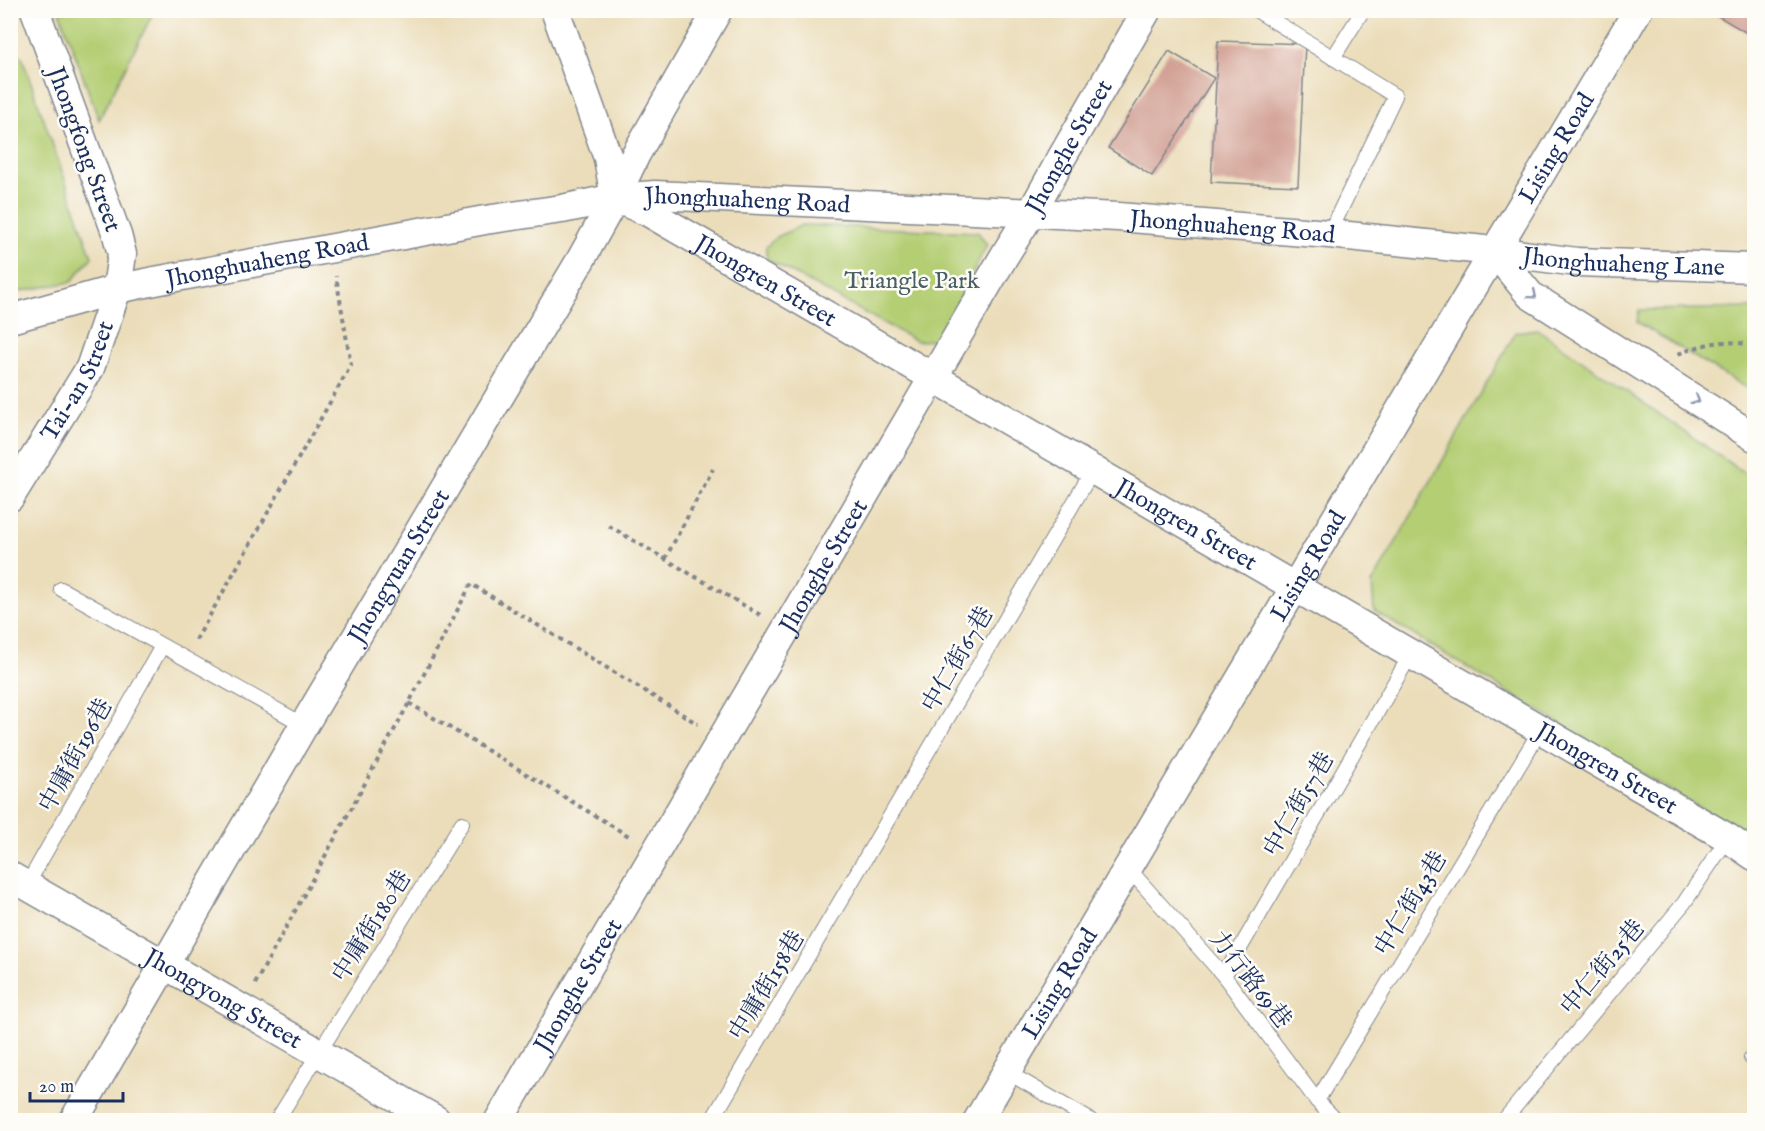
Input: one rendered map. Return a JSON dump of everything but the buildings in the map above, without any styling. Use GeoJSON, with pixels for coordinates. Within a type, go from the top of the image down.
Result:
{"type":"FeatureCollection","features":[{"type":"Feature","properties":{"kind":"street"},"geometry":{"type":"LineString","coordinates":[[10,16],[27,10]]}},
{"type":"Feature","properties":{"kind":"street","name":"Jhongfong Street"},"geometry":{"type":"LineString","coordinates":[[35,10],[117,235],[122,254],[117,290]]}},
{"type":"Feature","properties":{"kind":"street"},"geometry":{"type":"LineString","coordinates":[[555,10],[608,158],[615,198]]}},
{"type":"Feature","properties":{"kind":"street","name":"Jhongyuan Street"},"geometry":{"type":"LineString","coordinates":[[74,1120],[304,724],[580,261],[636,154],[718,10]]}},
{"type":"Feature","properties":{"kind":"street","name":"Jhonghe Street"},"geometry":{"type":"LineString","coordinates":[[499,1120],[1031,213],[1147,10]]}},
{"type":"Feature","properties":{"kind":"street","name":"Lising Road"},"geometry":{"type":"LineString","coordinates":[[978,1120],[1638,10]]}},
{"type":"Feature","properties":{"kind":"street","name":"Jhonghuaheng Road"},"geometry":{"type":"LineString","coordinates":[[10,319],[117,290],[484,220],[562,209],[615,198],[655,195],[1118,218],[1329,234],[1494,251]]}},
{"type":"Feature","properties":{"kind":"street","name":"Jhongren Street"},"geometry":{"type":"LineString","coordinates":[[615,198],[648,212],[1728,838],[1755,856]]}},
{"type":"Feature","properties":{"kind":"street"},"geometry":{"type":"LineString","coordinates":[[1494,251],[1530,295],[1755,437]]}},
{"type":"Feature","properties":{"kind":"street","name":"Jhonghuaheng Lane"},"geometry":{"type":"LineString","coordinates":[[1494,251],[1577,262],[1755,268]]}},
{"type":"Feature","properties":{"kind":"street","name":"Tai-an Street"},"geometry":{"type":"LineString","coordinates":[[10,497],[90,368],[117,290]]}},
{"type":"Feature","properties":{"kind":"street","name":"Jhongyong Street"},"geometry":{"type":"LineString","coordinates":[[19,880],[436,1120]]}},
{"type":"Feature","properties":{"kind":"lane"},"geometry":{"type":"LineString","coordinates":[[1256,10],[1395,96],[1329,234]]}},
{"type":"Feature","properties":{"kind":"lane"},"geometry":{"type":"LineString","coordinates":[[1333,58],[1363,10]]}},
{"type":"Feature","properties":{"kind":"lane","name":"中仁街67巷"},"geometry":{"type":"LineString","coordinates":[[859,872],[1093,470]]}},
{"type":"Feature","properties":{"kind":"lane"},"geometry":{"type":"LineString","coordinates":[[61,589],[304,724]]}},
{"type":"Feature","properties":{"kind":"lane","name":"中庸街196巷"},"geometry":{"type":"LineString","coordinates":[[19,880],[162,646]]}},
{"type":"Feature","properties":{"kind":"lane","name":"中仁街57巷"},"geometry":{"type":"LineString","coordinates":[[1224,976],[1411,654]]}},
{"type":"Feature","properties":{"kind":"lane","name":"中仁街43巷"},"geometry":{"type":"LineString","coordinates":[[1317,1101],[1540,729]]}},
{"type":"Feature","properties":{"kind":"lane","name":"中庸街180巷"},"geometry":{"type":"LineString","coordinates":[[277,1120],[462,823]]}},
{"type":"Feature","properties":{"kind":"lane","name":"中仁街25巷"},"geometry":{"type":"LineString","coordinates":[[1504,1120],[1684,903],[1728,838]]}},
{"type":"Feature","properties":{"kind":"lane","name":"力行路69巷"},"geometry":{"type":"LineString","coordinates":[[1128,868],[1224,976],[1317,1101],[1336,1120]]}},
{"type":"Feature","properties":{"kind":"lane","name":"中庸街158巷"},"geometry":{"type":"LineString","coordinates":[[712,1120],[859,872]]}},
{"type":"Feature","properties":{"kind":"lane"},"geometry":{"type":"LineString","coordinates":[[1007,1072],[1090,1120]]}},
{"type":"Feature","properties":{"kind":"path"},"geometry":{"type":"LineString","coordinates":[[185,659],[351,365],[331,249]]}},
{"type":"Feature","properties":{"kind":"path"},"geometry":{"type":"LineString","coordinates":[[1672,357],[1706,343],[1736,341],[1755,346]]}},
{"type":"Feature","properties":{"kind":"path"},"geometry":{"type":"LineString","coordinates":[[665,559],[713,469]]}},
{"type":"Feature","properties":{"kind":"path"},"geometry":{"type":"LineString","coordinates":[[609,526],[786,630]]}},
{"type":"Feature","properties":{"kind":"path"},"geometry":{"type":"LineString","coordinates":[[241,1008],[409,703],[471,584],[722,739]]}},
{"type":"Feature","properties":{"kind":"path"},"geometry":{"type":"LineString","coordinates":[[409,703],[656,852]]}},
{"type":"Feature","properties":{"kind":"green space"},"geometry":{"type":"Polygon","coordinates":[[[59,11],[154,11],[99,120],[59,11]]]}},
{"type":"Feature","properties":{"kind":"green space"},"geometry":{"type":"Polygon","coordinates":[[[11,53],[22,57],[92,257],[71,282],[11,293],[11,53]]]}},
{"type":"Feature","properties":{"kind":"green space","name":"Triangle Park"},"geometry":{"type":"Polygon","coordinates":[[[802,225],[978,232],[987,245],[938,340],[916,341],[767,259],[766,247],[777,237],[802,225]]]}},
{"type":"Feature","properties":{"kind":"green space"},"geometry":{"type":"Polygon","coordinates":[[[1754,308],[1754,393],[1637,322],[1639,310],[1754,308]]]}},
{"type":"Feature","properties":{"kind":"green space"},"geometry":{"type":"Polygon","coordinates":[[[1537,329],[1754,480],[1754,841],[1374,611],[1372,584],[1516,332],[1537,329]]]}}]}
